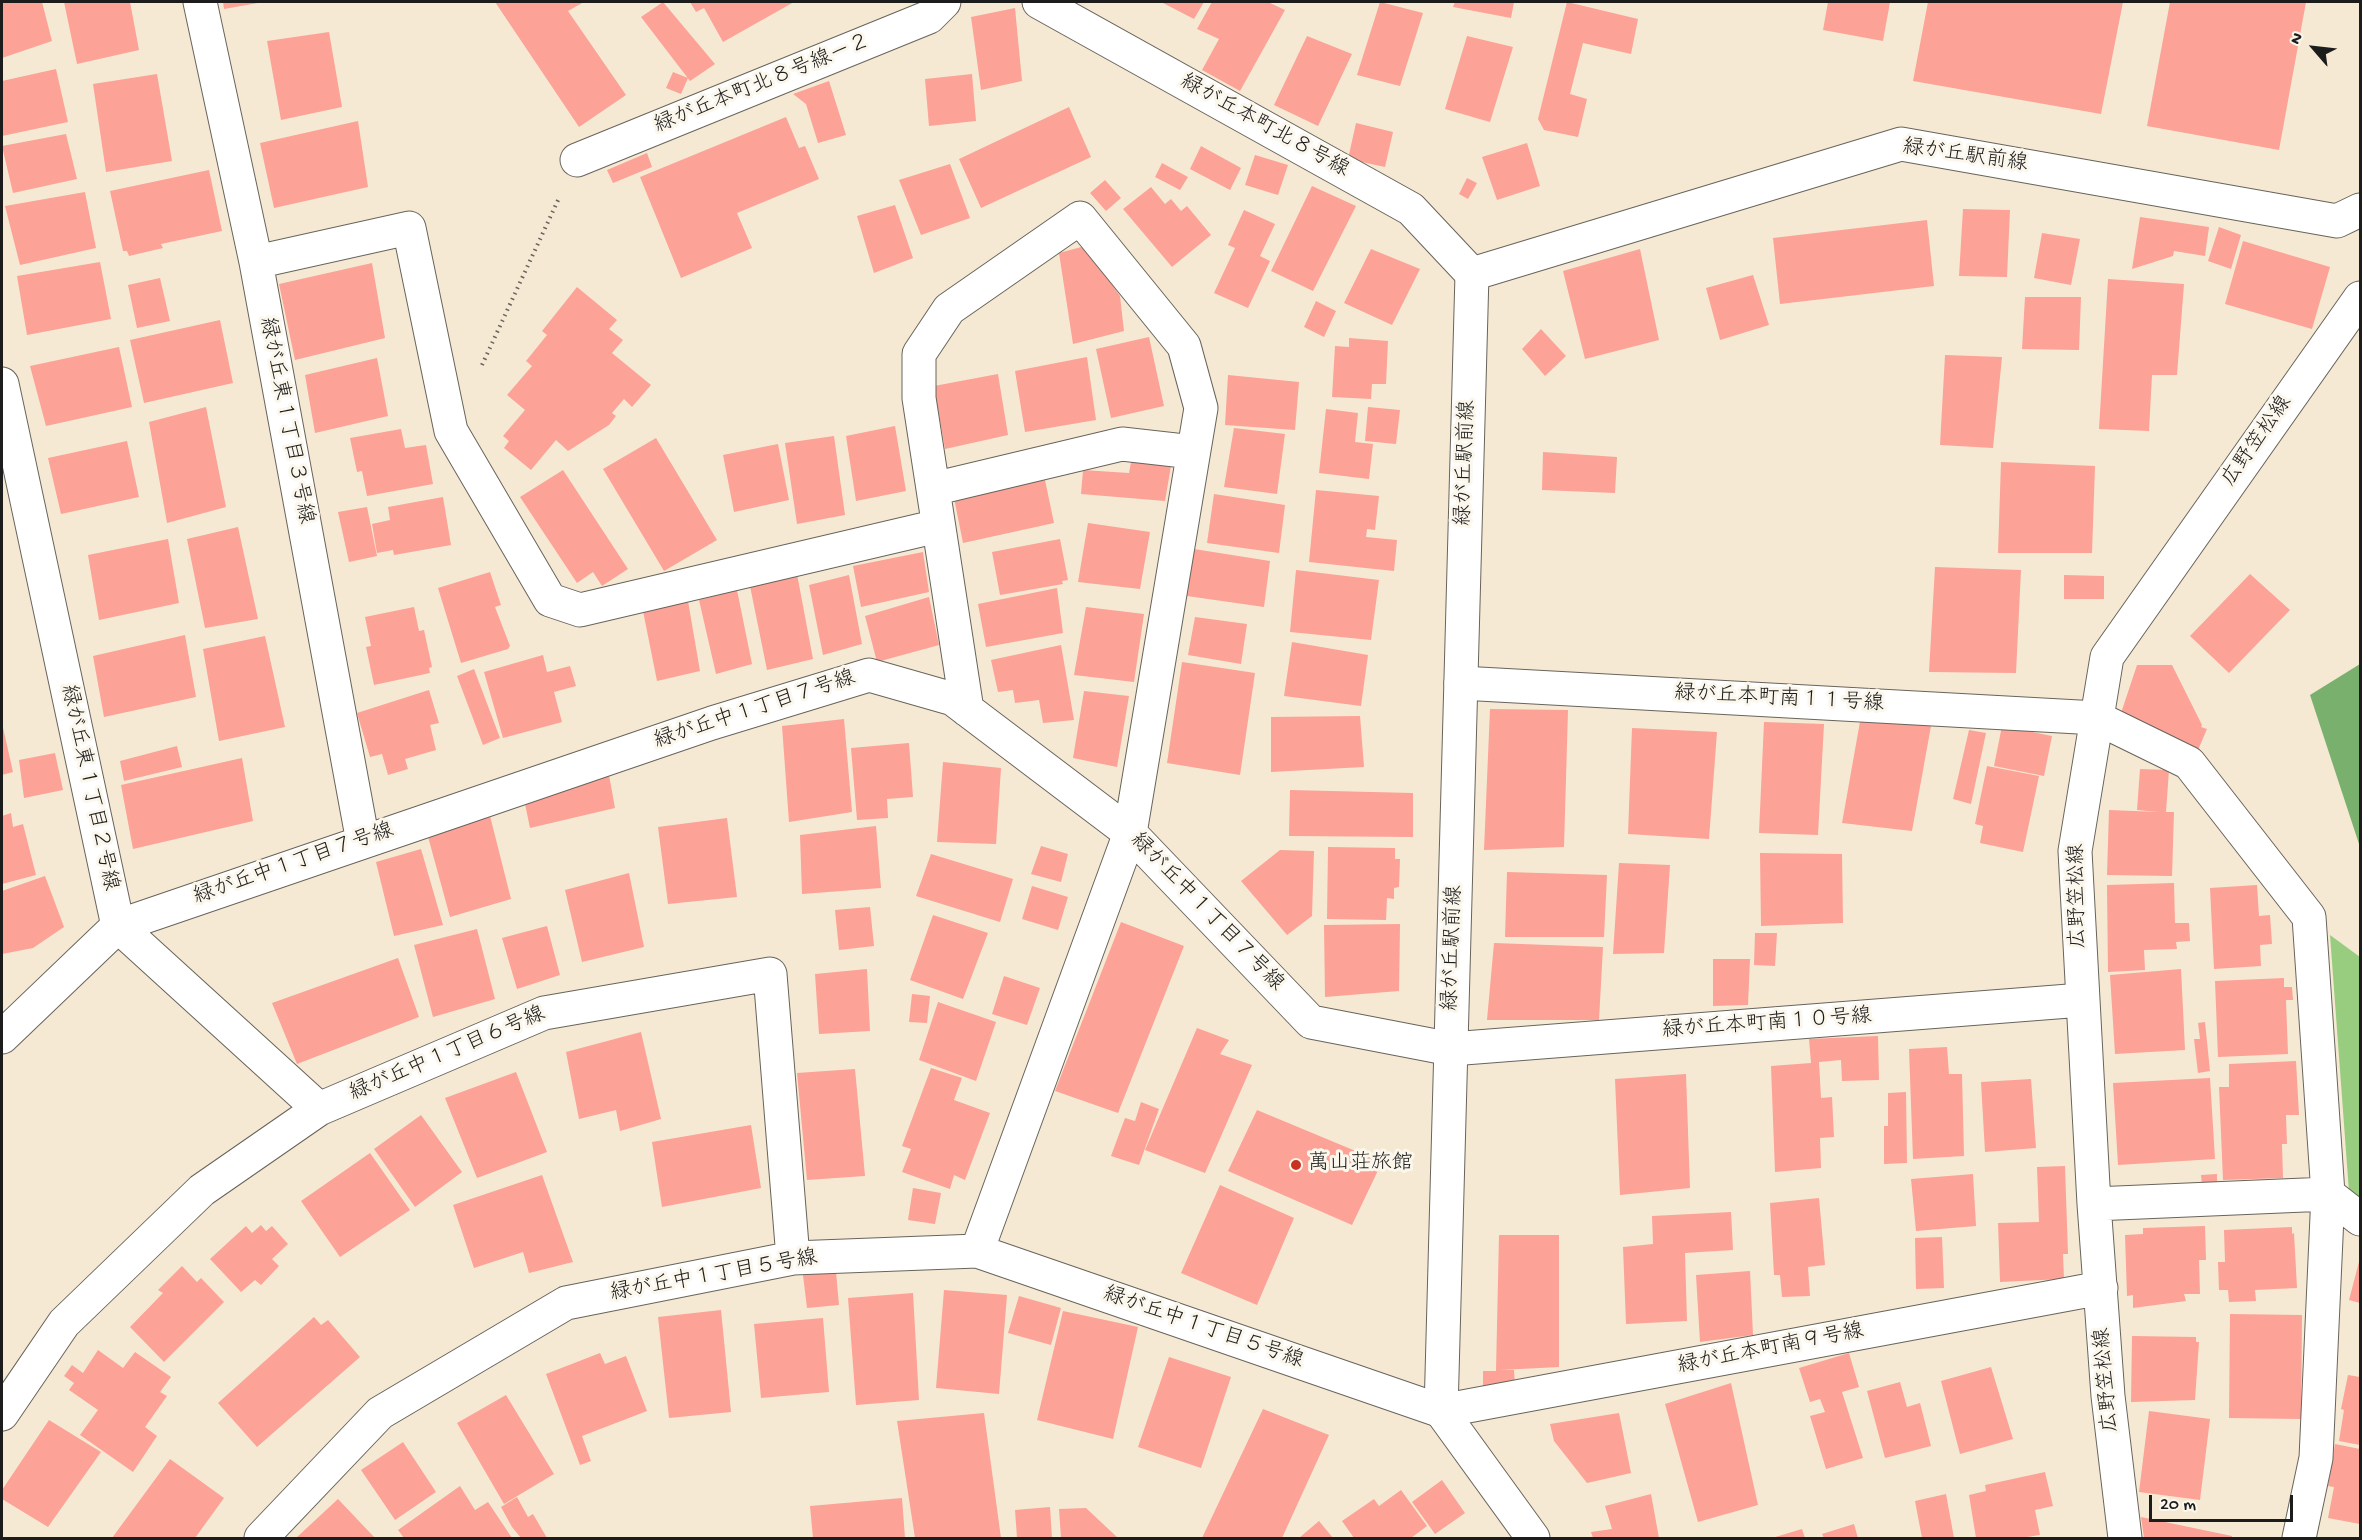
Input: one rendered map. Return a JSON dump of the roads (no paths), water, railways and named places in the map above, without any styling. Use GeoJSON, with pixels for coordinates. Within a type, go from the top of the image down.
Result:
{"type":"FeatureCollection","features":[{"type":"Feature","properties":{"kind":"street","name":"緑が丘東１丁目３号線"},"geometry":{"type":"LineString","coordinates":[[200,2],[256,262],[363,842]]}},
{"type":"Feature","properties":{"kind":"street","name":"緑が丘本町北８号線ー２"},"geometry":{"type":"LineString","coordinates":[[577,160],[929,17],[944,2]]}},
{"type":"Feature","properties":{"kind":"street","name":"緑が丘本町北８号線"},"geometry":{"type":"LineString","coordinates":[[1039,2],[1411,209],[1472,274]]}},
{"type":"Feature","properties":{"kind":"street","name":"緑が丘駅前線"},"geometry":{"type":"LineString","coordinates":[[1441,1411],[1472,274],[1901,144],[2337,221],[2361,210]]}},
{"type":"Feature","properties":{"kind":"street"},"geometry":{"type":"LineString","coordinates":[[967,710],[919,398],[919,354],[949,309],[1080,218],[1184,346],[1201,408],[1130,833],[977,1251]]}},
{"type":"Feature","properties":{"kind":"street"},"geometry":{"type":"LineString","coordinates":[[256,262],[409,228],[451,431],[549,600],[580,610],[938,526]]}},
{"type":"Feature","properties":{"kind":"street","name":"広野笠松線"},"geometry":{"type":"LineString","coordinates":[[2125,1539],[2108,1396],[2094,1204],[2075,851],[2107,657],[2361,298]]}},
{"type":"Feature","properties":{"kind":"street","name":"緑が丘東１丁目２号線"},"geometry":{"type":"LineString","coordinates":[[2,384],[117,926]]}},
{"type":"Feature","properties":{"kind":"street"},"geometry":{"type":"LineString","coordinates":[[933,489],[1122,444],[1193,452]]}},
{"type":"Feature","properties":{"kind":"street","name":"緑が丘中１丁目７号線"},"geometry":{"type":"LineString","coordinates":[[2,1037],[117,926],[712,723],[869,675],[953,699],[1130,833],[1311,1022],[1451,1049]]}},
{"type":"Feature","properties":{"kind":"street","name":"緑が丘本町南１１号線"},"geometry":{"type":"LineString","coordinates":[[1461,683],[2097,718]]}},
{"type":"Feature","properties":{"kind":"street"},"geometry":{"type":"LineString","coordinates":[[2097,718],[2188,763],[2309,917],[2328,1194],[2316,1458],[2300,1539]]}},
{"type":"Feature","properties":{"kind":"street"},"geometry":{"type":"LineString","coordinates":[[117,926],[319,1109]]}},
{"type":"Feature","properties":{"kind":"street","name":"緑が丘中１丁目６号線"},"geometry":{"type":"LineString","coordinates":[[2,1413],[64,1323],[202,1190],[319,1109],[544,1013],[770,974],[793,1258]]}},
{"type":"Feature","properties":{"kind":"street","name":"緑が丘本町南１０号線"},"geometry":{"type":"LineString","coordinates":[[1451,1049],[2082,1000]]}},
{"type":"Feature","properties":{"kind":"street"},"geometry":{"type":"LineString","coordinates":[[2094,1204],[2328,1194],[2361,1219]]}},
{"type":"Feature","properties":{"kind":"street","name":"緑が丘中１丁目５号線"},"geometry":{"type":"LineString","coordinates":[[261,1539],[380,1413],[566,1303],[793,1258],[977,1251],[1441,1411]]}},
{"type":"Feature","properties":{"kind":"street","name":"緑が丘本町南９号線"},"geometry":{"type":"LineString","coordinates":[[1441,1411],[2101,1288]]}},
{"type":"Feature","properties":{"kind":"street"},"geometry":{"type":"LineString","coordinates":[[1441,1411],[1533,1539]]}},
{"type":"Feature","properties":{"kind":"place","name":"萬山荘旅館"},"geometry":{"type":"Point","coordinates":[1296,1165]}}]}
